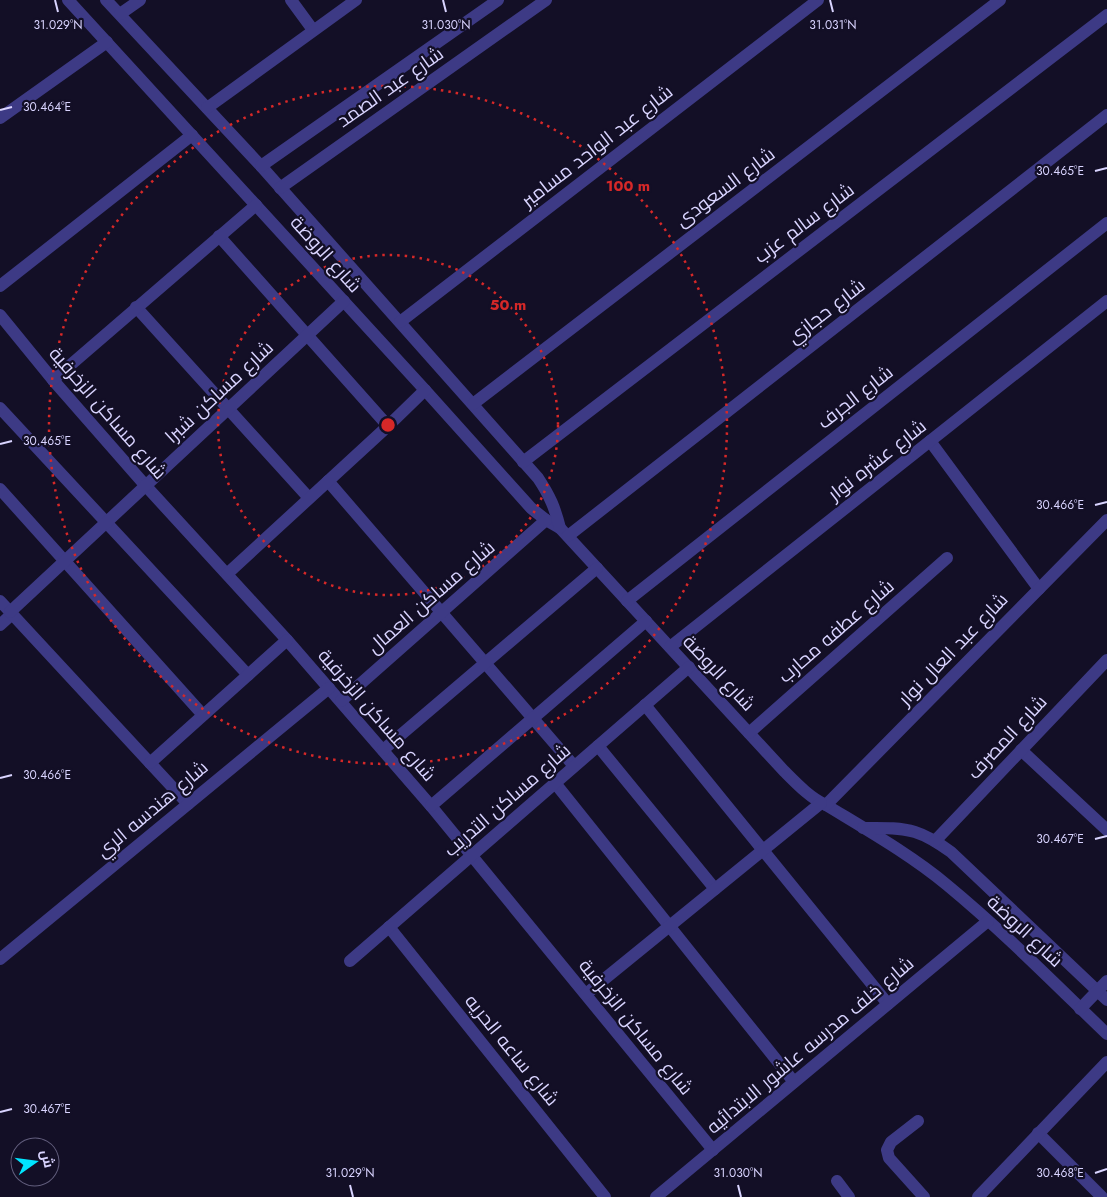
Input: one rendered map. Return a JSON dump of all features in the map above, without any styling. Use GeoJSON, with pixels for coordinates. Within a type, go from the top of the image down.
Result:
{"type":"FeatureCollection","features":[{"type":"Feature","properties":{"kind":"street","name":"شارع الروضة"},"geometry":{"type":"LineString","coordinates":[[68,0],[531,508],[564,532],[784,771],[802,788],[824,804],[934,876],[988,921],[1107,1034]]}},
{"type":"Feature","properties":{"kind":"street","name":"شارع الروضة"},"geometry":{"type":"LineString","coordinates":[[106,0],[261,166],[538,478],[548,492],[564,532]]}},
{"type":"Feature","properties":{"kind":"street"},"geometry":{"type":"LineString","coordinates":[[120,14],[140,0]]}},
{"type":"Feature","properties":{"kind":"street"},"geometry":{"type":"LineString","coordinates":[[291,0],[313,30]]}},
{"type":"Feature","properties":{"kind":"street"},"geometry":{"type":"LineString","coordinates":[[207,108],[356,0]]}},
{"type":"Feature","properties":{"kind":"street","name":"شارع عبد الصمد"},"geometry":{"type":"LineString","coordinates":[[261,166],[498,0]]}},
{"type":"Feature","properties":{"kind":"street","name":"شارع عبد الصمد"},"geometry":{"type":"LineString","coordinates":[[280,188],[546,0]]}},
{"type":"Feature","properties":{"kind":"street","name":"شارع عبد الواحد مسامير"},"geometry":{"type":"LineString","coordinates":[[400,322],[818,0]]}},
{"type":"Feature","properties":{"kind":"street","name":"شارع السعودى"},"geometry":{"type":"LineString","coordinates":[[473,404],[1000,0]]}},
{"type":"Feature","properties":{"kind":"street","name":"شارع سالم عزب"},"geometry":{"type":"LineString","coordinates":[[523,462],[1107,15]]}},
{"type":"Feature","properties":{"kind":"street"},"geometry":{"type":"LineString","coordinates":[[0,118],[106,42]]}},
{"type":"Feature","properties":{"kind":"street","name":"شارع حجازي"},"geometry":{"type":"LineString","coordinates":[[564,532],[1107,115]]}},
{"type":"Feature","properties":{"kind":"street"},"geometry":{"type":"LineString","coordinates":[[0,286],[192,135]]}},
{"type":"Feature","properties":{"kind":"street"},"geometry":{"type":"LineString","coordinates":[[53,380],[256,205]]}},
{"type":"Feature","properties":{"kind":"street","name":"شارع الجرف"},"geometry":{"type":"LineString","coordinates":[[627,601],[1107,223]]}},
{"type":"Feature","properties":{"kind":"street"},"geometry":{"type":"LineString","coordinates":[[219,236],[388,426]]}},
{"type":"Feature","properties":{"kind":"street","name":"شارع مساكن شبرا"},"geometry":{"type":"LineString","coordinates":[[0,624],[64,561],[344,301]]}},
{"type":"Feature","properties":{"kind":"street","name":"شارع عشره نوار"},"geometry":{"type":"LineString","coordinates":[[670,647],[1107,301]]}},
{"type":"Feature","properties":{"kind":"street"},"geometry":{"type":"LineString","coordinates":[[136,307],[309,498]]}},
{"type":"Feature","properties":{"kind":"street","name":"شارع مساكن الزخرفية"},"geometry":{"type":"LineString","coordinates":[[0,315],[53,380],[145,485],[287,640],[431,806],[713,1150]]}},
{"type":"Feature","properties":{"kind":"street"},"geometry":{"type":"LineString","coordinates":[[227,574],[425,390]]}},
{"type":"Feature","properties":{"kind":"street"},"geometry":{"type":"LineString","coordinates":[[0,408],[248,675]]}},
{"type":"Feature","properties":{"kind":"street"},"geometry":{"type":"LineString","coordinates":[[930,441],[1038,589]]}},
{"type":"Feature","properties":{"kind":"street"},"geometry":{"type":"LineString","coordinates":[[328,481],[574,766]]}},
{"type":"Feature","properties":{"kind":"street"},"geometry":{"type":"LineString","coordinates":[[0,489],[203,715]]}},
{"type":"Feature","properties":{"kind":"street","name":"شارع مساكن العمال"},"geometry":{"type":"LineString","coordinates":[[341,701],[546,520]]}},
{"type":"Feature","properties":{"kind":"street","name":"شارع عبد العال نوار"},"geometry":{"type":"LineString","coordinates":[[586,994],[763,850],[824,804],[1107,520]]}},
{"type":"Feature","properties":{"kind":"street","name":"شارع عطفه محارب"},"geometry":{"type":"LineString","coordinates":[[749,733],[947,558]]}},
{"type":"Feature","properties":{"kind":"street"},"geometry":{"type":"LineString","coordinates":[[383,750],[597,568]]}},
{"type":"Feature","properties":{"kind":"street"},"geometry":{"type":"LineString","coordinates":[[0,601],[188,804]]}},
{"type":"Feature","properties":{"kind":"street"},"geometry":{"type":"LineString","coordinates":[[431,806],[646,621]]}},
{"type":"Feature","properties":{"kind":"street"},"geometry":{"type":"LineString","coordinates":[[150,763],[287,640]]}},
{"type":"Feature","properties":{"kind":"street","name":"شارع المصرف"},"geometry":{"type":"LineString","coordinates":[[936,841],[1107,660]]}},
{"type":"Feature","properties":{"kind":"street","name":"شارع مساكن التدريب"},"geometry":{"type":"LineString","coordinates":[[350,961],[689,667]]}},
{"type":"Feature","properties":{"kind":"street","name":"شارع هندسه الري"},"geometry":{"type":"LineString","coordinates":[[0,959],[329,688]]}},
{"type":"Feature","properties":{"kind":"street"},"geometry":{"type":"LineString","coordinates":[[645,705],[888,1004]]}},
{"type":"Feature","properties":{"kind":"street"},"geometry":{"type":"LineString","coordinates":[[598,746],[715,889]]}},
{"type":"Feature","properties":{"kind":"street"},"geometry":{"type":"LineString","coordinates":[[1021,750],[1107,830]]}},
{"type":"Feature","properties":{"kind":"street"},"geometry":{"type":"LineString","coordinates":[[555,783],[794,1082]]}},
{"type":"Feature","properties":{"kind":"street","name":"شارع الروضة"},"geometry":{"type":"LineString","coordinates":[[863,828],[894,828],[915,832],[936,841],[1107,1000]]}},
{"type":"Feature","properties":{"kind":"street","name":"شارع خلف مدرسه عاشور الابتدائيه"},"geometry":{"type":"LineString","coordinates":[[656,1197],[988,921]]}},
{"type":"Feature","properties":{"kind":"street","name":"شارع ساعه الحريه"},"geometry":{"type":"LineString","coordinates":[[389,926],[605,1197]]}},
{"type":"Feature","properties":{"kind":"street"},"geometry":{"type":"LineString","coordinates":[[1080,1009],[1107,981]]}},
{"type":"Feature","properties":{"kind":"street"},"geometry":{"type":"LineString","coordinates":[[978,1197],[1107,1062]]}},
{"type":"Feature","properties":{"kind":"street"},"geometry":{"type":"LineString","coordinates":[[918,1121],[891,1142],[887,1150],[889,1158],[924,1197]]}},
{"type":"Feature","properties":{"kind":"street"},"geometry":{"type":"LineString","coordinates":[[1038,1133],[1102,1197]]}},
{"type":"Feature","properties":{"kind":"street"},"geometry":{"type":"LineString","coordinates":[[836,1182],[849,1197]]}}]}
